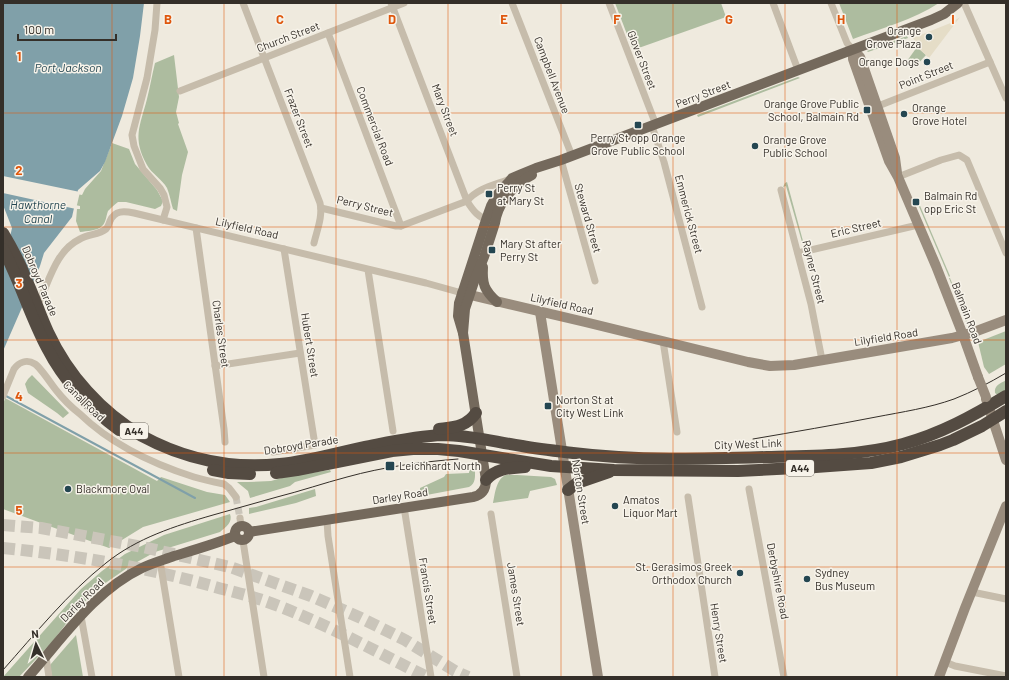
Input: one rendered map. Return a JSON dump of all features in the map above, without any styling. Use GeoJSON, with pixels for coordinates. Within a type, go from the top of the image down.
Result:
{"type":"FeatureCollection","features":[{"type":"Feature","properties":{"kind":"highway","name":"Dobroyd Parade"},"geometry":{"type":"LineString","coordinates":[[3,233],[17,257],[47,348],[58,368],[88,404],[105,420],[122,433],[163,455],[185,463],[214,470],[253,474],[297,470],[392,451],[413,449],[438,449],[482,454]]}},
{"type":"Feature","properties":{"kind":"highway","name":"Dobroyd Parade"},"geometry":{"type":"LineString","coordinates":[[3,249],[38,318],[72,373],[87,391],[121,422],[162,446],[183,454],[208,460],[229,464],[254,466],[307,460],[405,439],[437,435],[480,438]]}},
{"type":"Feature","properties":{"kind":"highway","name":"City West Link"},"geometry":{"type":"LineString","coordinates":[[480,438],[523,447],[601,456],[700,459],[824,455],[863,452],[900,445],[948,428],[987,402],[1006,396]]}},
{"type":"Feature","properties":{"kind":"highway","name":"A44"},"geometry":{"type":"LineString","coordinates":[[482,454],[551,466],[614,470],[738,471],[870,463],[901,457],[940,445],[982,426],[1006,411]]}},
{"type":"Feature","properties":{"kind":"highway"},"geometry":{"type":"LineString","coordinates":[[422,437],[435,429],[464,424],[476,413]]}},
{"type":"Feature","properties":{"kind":"highway"},"geometry":{"type":"LineString","coordinates":[[486,480],[492,474],[501,470],[526,466],[534,463]]}},
{"type":"Feature","properties":{"kind":"highway"},"geometry":{"type":"LineString","coordinates":[[568,490],[577,483],[614,470]]}},
{"type":"Feature","properties":{"kind":"main road"},"geometry":{"type":"LineString","coordinates":[[853,50],[931,20],[944,14],[958,3]]}},
{"type":"Feature","properties":{"kind":"main road","name":"Perry Street"},"geometry":{"type":"LineString","coordinates":[[491,221],[491,206],[497,195],[512,178],[853,50]]}},
{"type":"Feature","properties":{"kind":"main road","name":"Perry Street"},"geometry":{"type":"LineString","coordinates":[[491,221],[496,217],[502,204],[514,188],[528,177],[561,160]]}},
{"type":"Feature","properties":{"kind":"main road"},"geometry":{"type":"LineString","coordinates":[[491,221],[484,257],[483,280],[487,292],[497,302]]}},
{"type":"Feature","properties":{"kind":"main road"},"geometry":{"type":"LineString","coordinates":[[466,294],[491,221]]}},
{"type":"Feature","properties":{"kind":"main road"},"geometry":{"type":"LineString","coordinates":[[484,257],[458,308],[458,316],[463,333],[486,480]]}},
{"type":"Feature","properties":{"kind":"main road","name":"Darley Road"},"geometry":{"type":"LineString","coordinates":[[28,677],[81,616],[105,592],[144,567],[239,538],[247,539],[250,534],[244,525],[326,520],[473,497],[482,492],[485,488],[486,480]]}},
{"type":"Feature","properties":{"kind":"street"},"geometry":{"type":"LineString","coordinates":[[157,3],[155,30],[147,78],[132,135],[134,146],[143,169],[160,188],[166,199],[167,207],[163,220]]}},
{"type":"Feature","properties":{"kind":"street","name":"Frazer Street"},"geometry":{"type":"LineString","coordinates":[[243,3],[321,210]]}},
{"type":"Feature","properties":{"kind":"street","name":"Church Street"},"geometry":{"type":"LineString","coordinates":[[180,91],[328,33],[392,5],[404,3]]}},
{"type":"Feature","properties":{"kind":"street","name":"Campbell Avenue"},"geometry":{"type":"LineString","coordinates":[[512,3],[572,156]]}},
{"type":"Feature","properties":{"kind":"street","name":"Glover Street"},"geometry":{"type":"LineString","coordinates":[[609,3],[654,125]]}},
{"type":"Feature","properties":{"kind":"street"},"geometry":{"type":"LineString","coordinates":[[773,3],[798,70]]}},
{"type":"Feature","properties":{"kind":"street"},"geometry":{"type":"LineString","coordinates":[[831,3],[847,43],[853,50]]}},
{"type":"Feature","properties":{"kind":"street"},"geometry":{"type":"LineString","coordinates":[[964,3],[1006,98]]}},
{"type":"Feature","properties":{"kind":"street","name":"Mary Street"},"geometry":{"type":"LineString","coordinates":[[392,5],[467,201],[472,210],[478,216],[491,221]]}},
{"type":"Feature","properties":{"kind":"street","name":"Commercial Road"},"geometry":{"type":"LineString","coordinates":[[328,33],[401,226]]}},
{"type":"Feature","properties":{"kind":"street","name":"Balmain Road"},"geometry":{"type":"LineString","coordinates":[[853,50],[853,59],[874,108],[889,161],[898,177],[943,282],[987,402],[1006,460]]}},
{"type":"Feature","properties":{"kind":"street","name":"Point Street"},"geometry":{"type":"LineString","coordinates":[[874,108],[990,62]]}},
{"type":"Feature","properties":{"kind":"street","name":"Emmerick Street"},"geometry":{"type":"LineString","coordinates":[[654,125],[702,307]]}},
{"type":"Feature","properties":{"kind":"street"},"geometry":{"type":"LineString","coordinates":[[898,177],[941,160],[959,155],[967,160],[1006,253]]}},
{"type":"Feature","properties":{"kind":"street","name":"Steward Street"},"geometry":{"type":"LineString","coordinates":[[561,160],[595,281]]}},
{"type":"Feature","properties":{"kind":"street","name":"Perry Street"},"geometry":{"type":"LineString","coordinates":[[321,210],[401,226],[467,201],[473,195],[486,188],[512,178]]}},
{"type":"Feature","properties":{"kind":"street","name":"Rayner Street"},"geometry":{"type":"LineString","coordinates":[[781,190],[811,304],[822,360]]}},
{"type":"Feature","properties":{"kind":"street"},"geometry":{"type":"LineString","coordinates":[[314,243],[321,210]]}},
{"type":"Feature","properties":{"kind":"street","name":"Lilyfield Road"},"geometry":{"type":"LineString","coordinates":[[40,300],[55,266],[63,253],[80,238],[102,232],[106,229],[114,214],[127,212],[426,283],[497,302],[770,366],[794,365],[941,340],[963,335],[1006,320]]}},
{"type":"Feature","properties":{"kind":"street","name":"Eric Street"},"geometry":{"type":"LineString","coordinates":[[798,253],[918,225]]}},
{"type":"Feature","properties":{"kind":"street","name":"Charles Street"},"geometry":{"type":"LineString","coordinates":[[196,228],[225,442]]}},
{"type":"Feature","properties":{"kind":"street","name":"Hubert Street"},"geometry":{"type":"LineString","coordinates":[[273,452],[315,444],[284,249]]}},
{"type":"Feature","properties":{"kind":"street"},"geometry":{"type":"LineString","coordinates":[[368,270],[393,431]]}},
{"type":"Feature","properties":{"kind":"street","name":"Norton Street"},"geometry":{"type":"LineString","coordinates":[[540,312],[598,677]]}},
{"type":"Feature","properties":{"kind":"street"},"geometry":{"type":"LineString","coordinates":[[663,341],[677,432]]}},
{"type":"Feature","properties":{"kind":"street"},"geometry":{"type":"LineString","coordinates":[[215,366],[300,353]]}},
{"type":"Feature","properties":{"kind":"street","name":"Canal Road"},"geometry":{"type":"LineString","coordinates":[[3,396],[16,366],[23,362],[31,362],[39,368],[68,403],[103,434],[138,455],[189,475],[224,484],[236,497]]}},
{"type":"Feature","properties":{"kind":"street","name":"Derbyshire Road"},"geometry":{"type":"LineString","coordinates":[[749,490],[784,677]]}},
{"type":"Feature","properties":{"kind":"street","name":"Henry Street"},"geometry":{"type":"LineString","coordinates":[[688,497],[715,677]]}},
{"type":"Feature","properties":{"kind":"street"},"geometry":{"type":"LineString","coordinates":[[939,677],[1006,506]]}},
{"type":"Feature","properties":{"kind":"street","name":"Francis Street"},"geometry":{"type":"LineString","coordinates":[[404,508],[431,677]]}},
{"type":"Feature","properties":{"kind":"street","name":"James Street"},"geometry":{"type":"LineString","coordinates":[[491,514],[517,677]]}},
{"type":"Feature","properties":{"kind":"street"},"geometry":{"type":"LineString","coordinates":[[326,520],[350,677]]}},
{"type":"Feature","properties":{"kind":"street"},"geometry":{"type":"LineString","coordinates":[[239,538],[264,677]]}},
{"type":"Feature","properties":{"kind":"street"},"geometry":{"type":"LineString","coordinates":[[160,561],[179,677]]}},
{"type":"Feature","properties":{"kind":"street"},"geometry":{"type":"LineString","coordinates":[[972,592],[1006,599]]}},
{"type":"Feature","properties":{"kind":"street"},"geometry":{"type":"LineString","coordinates":[[81,616],[92,677]]}},
{"type":"Feature","properties":{"kind":"street"},"geometry":{"type":"LineString","coordinates":[[46,658],[49,677]]}},
{"type":"Feature","properties":{"kind":"street"},"geometry":{"type":"LineString","coordinates":[[945,662],[955,666],[1006,676]]}},
{"type":"Feature","properties":{"kind":"green space"},"geometry":{"type":"Polygon","coordinates":[[[615,3],[721,3],[726,17],[633,50],[615,3]]]}},
{"type":"Feature","properties":{"kind":"green space"},"geometry":{"type":"Polygon","coordinates":[[[839,3],[939,3],[908,19],[853,39],[839,3]]]}},
{"type":"Feature","properties":{"kind":"green space"},"geometry":{"type":"Polygon","coordinates":[[[907,36],[908,38],[868,52],[867,51],[907,36]]]}},
{"type":"Feature","properties":{"kind":"green space"},"geometry":{"type":"Polygon","coordinates":[[[917,47],[926,55],[915,67],[907,61],[917,47]]]}},
{"type":"Feature","properties":{"kind":"green space"},"geometry":{"type":"Polygon","coordinates":[[[174,55],[179,97],[176,112],[178,124],[188,152],[182,175],[177,211],[173,209],[167,188],[147,165],[142,156],[139,139],[140,125],[155,63],[174,55]]]}},
{"type":"Feature","properties":{"kind":"green space"},"geometry":{"type":"Polygon","coordinates":[[[798,77],[800,78],[698,117],[697,115],[798,77]]]}},
{"type":"Feature","properties":{"kind":"green space"},"geometry":{"type":"Polygon","coordinates":[[[112,143],[129,149],[135,164],[157,190],[163,201],[161,206],[155,209],[126,202],[118,202],[108,211],[105,221],[100,228],[80,232],[76,221],[77,209],[80,209],[80,206],[3,190],[3,180],[82,195],[85,189],[101,171],[112,143]]]}},
{"type":"Feature","properties":{"kind":"green space"},"geometry":{"type":"Polygon","coordinates":[[[787,182],[803,241],[802,242],[786,186],[783,187],[787,182]]]}},
{"type":"Feature","properties":{"kind":"green space"},"geometry":{"type":"Polygon","coordinates":[[[918,201],[950,276],[949,277],[917,202],[918,201]]]}},
{"type":"Feature","properties":{"kind":"green space"},"geometry":{"type":"Polygon","coordinates":[[[950,278],[967,322],[966,322],[950,278]]]}},
{"type":"Feature","properties":{"kind":"green space"},"geometry":{"type":"Polygon","coordinates":[[[1006,331],[1006,364],[989,374],[984,367],[978,342],[1006,331]]]}},
{"type":"Feature","properties":{"kind":"green space"},"geometry":{"type":"Polygon","coordinates":[[[32,375],[69,413],[63,418],[28,393],[25,384],[32,375]]]}},
{"type":"Feature","properties":{"kind":"green space"},"geometry":{"type":"Polygon","coordinates":[[[1006,380],[1006,391],[999,396],[995,393],[995,388],[1006,380]]]}},
{"type":"Feature","properties":{"kind":"green space"},"geometry":{"type":"Polygon","coordinates":[[[5,398],[157,481],[161,477],[207,492],[225,495],[230,502],[143,527],[109,548],[3,509],[3,405],[5,398]]]}},
{"type":"Feature","properties":{"kind":"green space"},"geometry":{"type":"Polygon","coordinates":[[[475,469],[474,482],[469,487],[416,497],[415,492],[420,491],[420,488],[444,477],[446,474],[469,473],[469,470],[475,469]]]}},
{"type":"Feature","properties":{"kind":"green space"},"geometry":{"type":"Polygon","coordinates":[[[330,470],[331,472],[295,482],[290,486],[250,498],[248,491],[237,482],[271,481],[285,477],[330,470]]]}},
{"type":"Feature","properties":{"kind":"green space"},"geometry":{"type":"Polygon","coordinates":[[[506,475],[551,477],[555,479],[557,485],[530,491],[528,498],[493,503],[498,483],[506,475]]]}},
{"type":"Feature","properties":{"kind":"green space"},"geometry":{"type":"Polygon","coordinates":[[[315,489],[316,496],[296,503],[249,514],[249,508],[315,489]]]}},
{"type":"Feature","properties":{"kind":"green space"},"geometry":{"type":"Polygon","coordinates":[[[230,514],[230,522],[220,532],[155,552],[130,566],[104,584],[79,607],[52,642],[19,677],[3,677],[81,589],[125,554],[164,535],[230,514]]]}},
{"type":"Feature","properties":{"kind":"green space"},"geometry":{"type":"Polygon","coordinates":[[[76,635],[83,677],[52,677],[50,665],[76,635]]]}},
{"type":"Feature","properties":{"kind":"shaded area","name":"Orange Grove Plaza"},"geometry":{"type":"Polygon","coordinates":[[[960,17],[929,58],[916,46],[917,44],[913,38],[953,22],[960,17]]]}},
{"type":"Feature","properties":{"kind":"water","name":"Port Jackson"},"geometry":{"type":"Polygon","coordinates":[[[3,3],[144,3],[133,78],[122,116],[105,162],[100,171],[78,190],[72,217],[44,253],[40,266],[3,351],[3,268],[12,228],[3,205],[3,3]]]}},
{"type":"Feature","properties":{"kind":"pier"},"geometry":{"type":"Polygon","coordinates":[[[3,176],[80,192],[76,209],[3,193],[3,176]]]}},
{"type":"Feature","properties":{"kind":"waterway"},"geometry":{"type":"LineString","coordinates":[[6,396],[195,498]]}},
{"type":"Feature","properties":{"kind":"tunnel"},"geometry":{"type":"LineString","coordinates":[[236,497],[240,518]]}},
{"type":"Feature","properties":{"kind":"tunnel"},"geometry":{"type":"LineString","coordinates":[[3,525],[41,528],[143,547],[230,567],[311,596],[361,618],[405,640],[455,671],[468,677]]}},
{"type":"Feature","properties":{"kind":"tunnel"},"geometry":{"type":"LineString","coordinates":[[3,548],[56,554],[135,567],[252,597],[286,609],[327,627],[427,677]]}},
{"type":"Feature","properties":{"kind":"tram line"},"geometry":{"type":"LineString","coordinates":[[753,439],[915,410],[935,405],[954,399],[987,384],[1006,373]]}},
{"type":"Feature","properties":{"kind":"tram line"},"geometry":{"type":"LineString","coordinates":[[3,670],[78,587],[106,563],[130,546],[171,528],[338,479],[402,465],[458,459]]}},
{"type":"Feature","properties":{"kind":"place","name":"Orange Grove Plaza"},"geometry":{"type":"Point","coordinates":[929,37]}},
{"type":"Feature","properties":{"kind":"place","name":"Orange Dogs"},"geometry":{"type":"Point","coordinates":[927,62]}},
{"type":"Feature","properties":{"kind":"place","name":"Orange Grove Public School, Balmain Rd"},"geometry":{"type":"Point","coordinates":[867,110]}},
{"type":"Feature","properties":{"kind":"place","name":"Orange Grove Hotel"},"geometry":{"type":"Point","coordinates":[904,114]}},
{"type":"Feature","properties":{"kind":"place","name":"Perry St opp Orange Grove Public School"},"geometry":{"type":"Point","coordinates":[638,125]}},
{"type":"Feature","properties":{"kind":"place","name":"Orange Grove Public School"},"geometry":{"type":"Point","coordinates":[755,146]}},
{"type":"Feature","properties":{"kind":"place","name":"Perry St at Mary St"},"geometry":{"type":"Point","coordinates":[489,194]}},
{"type":"Feature","properties":{"kind":"place","name":"Balmain Rd opp Eric St"},"geometry":{"type":"Point","coordinates":[916,202]}},
{"type":"Feature","properties":{"kind":"place","name":"Mary St after Perry St"},"geometry":{"type":"Point","coordinates":[492,250]}},
{"type":"Feature","properties":{"kind":"place","name":"Norton St at City West Link"},"geometry":{"type":"Point","coordinates":[548,406]}},
{"type":"Feature","properties":{"kind":"place","name":"Leichhardt North"},"geometry":{"type":"Point","coordinates":[390,466]}},
{"type":"Feature","properties":{"kind":"place","name":"Blackmore Oval"},"geometry":{"type":"Point","coordinates":[68,489]}},
{"type":"Feature","properties":{"kind":"place","name":"Amatos Liquor Mart"},"geometry":{"type":"Point","coordinates":[615,506]}},
{"type":"Feature","properties":{"kind":"place","name":"St. Gerasimos Greek Orthodox Church"},"geometry":{"type":"Point","coordinates":[740,573]}},
{"type":"Feature","properties":{"kind":"place","name":"Sydney Bus Museum"},"geometry":{"type":"Point","coordinates":[807,579]}},
{"type":"Feature","properties":{"kind":"water label","name":"Hawthorne Canal"},"geometry":{"type":"Point","coordinates":[38,212]}}]}
